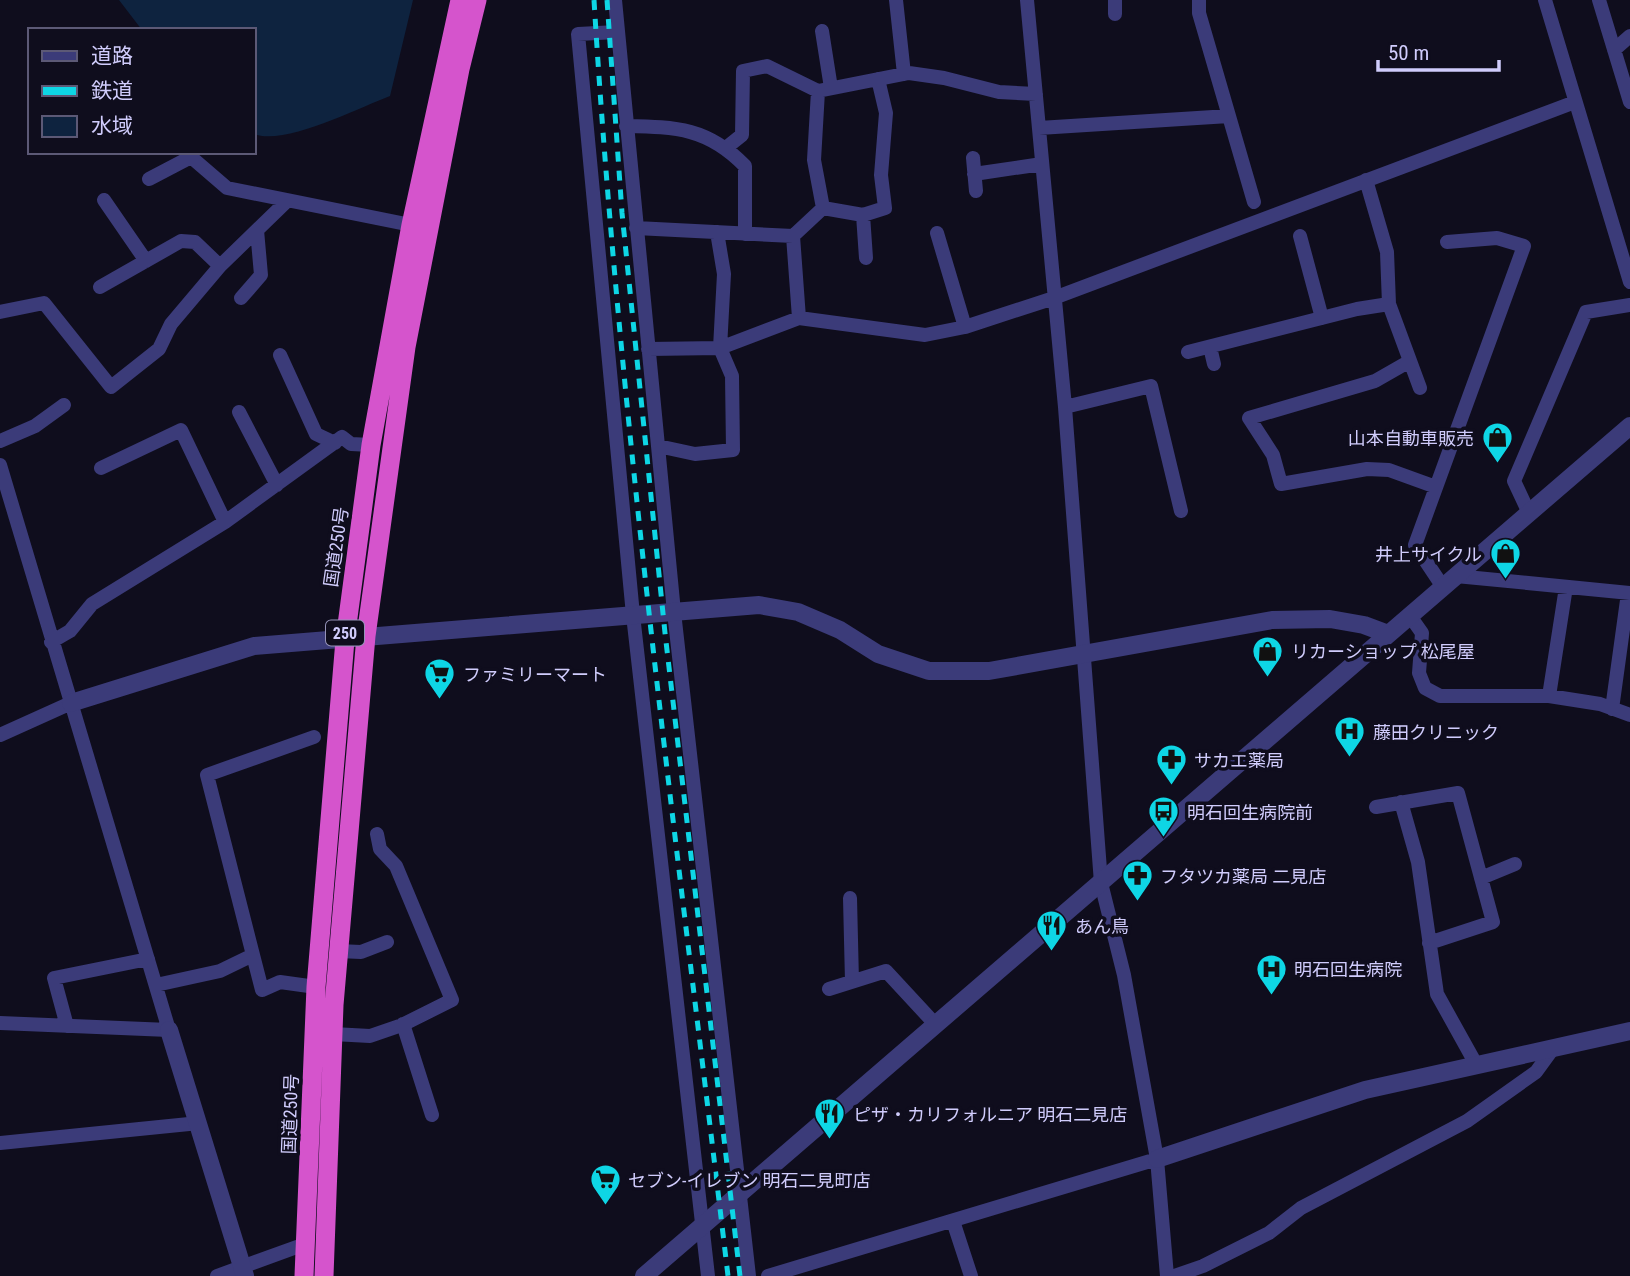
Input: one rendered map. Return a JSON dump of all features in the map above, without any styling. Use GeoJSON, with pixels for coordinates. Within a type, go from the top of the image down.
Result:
{"type":"FeatureCollection","features":[{"type":"Feature","properties":{"kind":"highway","name":"国道250号"},"geometry":{"type":"LineString","coordinates":[[304,1276],[316,987],[345,640],[371,445],[411,225],[460,0]]}},
{"type":"Feature","properties":{"kind":"highway","name":"250"},"geometry":{"type":"LineString","coordinates":[[324,1276],[338,951],[366,636],[406,347],[460,69],[477,0]]}},
{"type":"Feature","properties":{"kind":"street"},"geometry":{"type":"LineString","coordinates":[[615,0],[674,612],[749,1276]]}},
{"type":"Feature","properties":{"kind":"street"},"geometry":{"type":"LineString","coordinates":[[896,0],[904,74]]}},
{"type":"Feature","properties":{"kind":"street"},"geometry":{"type":"LineString","coordinates":[[1027,0],[1065,407],[1101,883],[1124,975],[1157,1159],[1167,1276]]}},
{"type":"Feature","properties":{"kind":"street"},"geometry":{"type":"LineString","coordinates":[[1199,0],[1199,13],[1254,202]]}},
{"type":"Feature","properties":{"kind":"street"},"geometry":{"type":"LineString","coordinates":[[1599,0],[1630,102]]}},
{"type":"Feature","properties":{"kind":"street"},"geometry":{"type":"LineString","coordinates":[[1543,1],[1630,282]]}},
{"type":"Feature","properties":{"kind":"street"},"geometry":{"type":"LineString","coordinates":[[822,31],[824,90],[814,160],[823,208]]}},
{"type":"Feature","properties":{"kind":"street"},"geometry":{"type":"LineString","coordinates":[[617,32],[578,34],[633,615],[708,1276]]}},
{"type":"Feature","properties":{"kind":"street"},"geometry":{"type":"LineString","coordinates":[[1614,50],[1630,36]]}},
{"type":"Feature","properties":{"kind":"street"},"geometry":{"type":"LineString","coordinates":[[727,147],[742,135],[743,71],[767,66],[824,90],[904,74],[944,78],[999,92],[1036,94]]}},
{"type":"Feature","properties":{"kind":"street"},"geometry":{"type":"LineString","coordinates":[[823,208],[863,215],[885,208],[881,175],[886,113],[878,79]]}},
{"type":"Feature","properties":{"kind":"street"},"geometry":{"type":"LineString","coordinates":[[648,349],[720,348],[799,318],[925,335],[965,327],[1054,298],[1575,102]]}},
{"type":"Feature","properties":{"kind":"street"},"geometry":{"type":"LineString","coordinates":[[1039,128],[1229,116]]}},
{"type":"Feature","properties":{"kind":"street"},"geometry":{"type":"LineString","coordinates":[[626,126],[669,127],[706,135],[727,147],[745,166],[745,234]]}},
{"type":"Feature","properties":{"kind":"street"},"geometry":{"type":"LineString","coordinates":[[149,180],[191,156],[227,188],[411,225]]}},
{"type":"Feature","properties":{"kind":"street"},"geometry":{"type":"LineString","coordinates":[[973,158],[976,191]]}},
{"type":"Feature","properties":{"kind":"street"},"geometry":{"type":"LineString","coordinates":[[974,174],[1042,164]]}},
{"type":"Feature","properties":{"kind":"street"},"geometry":{"type":"LineString","coordinates":[[1366,180],[1387,252],[1389,304],[1420,388]]}},
{"type":"Feature","properties":{"kind":"street"},"geometry":{"type":"LineString","coordinates":[[104,200],[146,261]]}},
{"type":"Feature","properties":{"kind":"street"},"geometry":{"type":"LineString","coordinates":[[0,313],[44,303],[111,387],[159,349],[171,324],[220,266],[287,201]]}},
{"type":"Feature","properties":{"kind":"street"},"geometry":{"type":"LineString","coordinates":[[636,228],[793,236],[823,208]]}},
{"type":"Feature","properties":{"kind":"street"},"geometry":{"type":"LineString","coordinates":[[863,215],[866,258]]}},
{"type":"Feature","properties":{"kind":"street"},"geometry":{"type":"LineString","coordinates":[[241,298],[261,275],[257,230]]}},
{"type":"Feature","properties":{"kind":"street"},"geometry":{"type":"LineString","coordinates":[[657,446],[695,454],[733,450],[732,376],[720,348],[724,274],[717,232]]}},
{"type":"Feature","properties":{"kind":"street"},"geometry":{"type":"LineString","coordinates":[[937,233],[965,327]]}},
{"type":"Feature","properties":{"kind":"street"},"geometry":{"type":"LineString","coordinates":[[793,236],[799,318]]}},
{"type":"Feature","properties":{"kind":"street"},"geometry":{"type":"LineString","coordinates":[[1300,236],[1322,318]]}},
{"type":"Feature","properties":{"kind":"street"},"geometry":{"type":"LineString","coordinates":[[1447,242],[1497,237],[1524,246],[1415,545],[1450,582],[1566,587],[1629,593],[1612,709]]}},
{"type":"Feature","properties":{"kind":"street"},"geometry":{"type":"LineString","coordinates":[[100,287],[181,241],[195,242],[220,266]]}},
{"type":"Feature","properties":{"kind":"street"},"geometry":{"type":"LineString","coordinates":[[1188,352],[1389,304]]}},
{"type":"Feature","properties":{"kind":"street"},"geometry":{"type":"LineString","coordinates":[[1529,513],[1514,481],[1586,312],[1630,305]]}},
{"type":"Feature","properties":{"kind":"street"},"geometry":{"type":"LineString","coordinates":[[1210,347],[1214,365]]}},
{"type":"Feature","properties":{"kind":"street"},"geometry":{"type":"LineString","coordinates":[[280,355],[316,434],[335,443]]}},
{"type":"Feature","properties":{"kind":"street"},"geometry":{"type":"LineString","coordinates":[[1410,361],[1375,381],[1248,418],[1273,455],[1281,484],[1367,469],[1388,470],[1436,487]]}},
{"type":"Feature","properties":{"kind":"street"},"geometry":{"type":"LineString","coordinates":[[1065,407],[1151,386],[1181,511]]}},
{"type":"Feature","properties":{"kind":"street"},"geometry":{"type":"LineString","coordinates":[[0,441],[35,426],[64,405]]}},
{"type":"Feature","properties":{"kind":"street"},"geometry":{"type":"LineString","coordinates":[[239,412],[277,485]]}},
{"type":"Feature","properties":{"kind":"street"},"geometry":{"type":"LineString","coordinates":[[644,1276],[1630,426]]}},
{"type":"Feature","properties":{"kind":"street"},"geometry":{"type":"LineString","coordinates":[[101,468],[186,428],[225,522]]}},
{"type":"Feature","properties":{"kind":"street"},"geometry":{"type":"LineString","coordinates":[[51,642],[70,631],[92,604],[225,522],[342,437],[351,444],[371,445]]}},
{"type":"Feature","properties":{"kind":"street"},"geometry":{"type":"LineString","coordinates":[[0,465],[51,642],[243,1272]]}},
{"type":"Feature","properties":{"kind":"street"},"geometry":{"type":"LineString","coordinates":[[1549,696],[1566,587]]}},
{"type":"Feature","properties":{"kind":"street"},"geometry":{"type":"LineString","coordinates":[[0,735],[71,704],[254,646],[674,612],[759,606],[798,612],[840,630],[878,654],[929,671],[989,671],[1272,620],[1330,619],[1364,625],[1388,634]]}},
{"type":"Feature","properties":{"kind":"street"},"geometry":{"type":"LineString","coordinates":[[1410,616],[1422,633],[1419,673],[1425,688],[1440,696],[1549,696],[1600,704],[1630,715]]}},
{"type":"Feature","properties":{"kind":"street"},"geometry":{"type":"LineString","coordinates":[[314,737],[207,775],[262,989],[280,982],[316,987]]}},
{"type":"Feature","properties":{"kind":"street"},"geometry":{"type":"LineString","coordinates":[[1376,807],[1458,793],[1493,922],[1429,943]]}},
{"type":"Feature","properties":{"kind":"street"},"geometry":{"type":"LineString","coordinates":[[1401,802],[1418,862],[1437,995],[1477,1066]]}},
{"type":"Feature","properties":{"kind":"street"},"geometry":{"type":"LineString","coordinates":[[333,1034],[370,1036],[404,1024],[452,1000],[396,866],[380,849],[377,834]]}},
{"type":"Feature","properties":{"kind":"street"},"geometry":{"type":"LineString","coordinates":[[1480,878],[1516,864]]}},
{"type":"Feature","properties":{"kind":"street"},"geometry":{"type":"LineString","coordinates":[[850,898],[852,982]]}},
{"type":"Feature","properties":{"kind":"street"},"geometry":{"type":"LineString","coordinates":[[338,951],[361,952],[387,942]]}},
{"type":"Feature","properties":{"kind":"street"},"geometry":{"type":"LineString","coordinates":[[156,985],[220,971],[253,955]]}},
{"type":"Feature","properties":{"kind":"street"},"geometry":{"type":"LineString","coordinates":[[67,1026],[54,978],[148,958]]}},
{"type":"Feature","properties":{"kind":"street"},"geometry":{"type":"LineString","coordinates":[[829,989],[886,971],[936,1024]]}},
{"type":"Feature","properties":{"kind":"street"},"geometry":{"type":"LineString","coordinates":[[0,1023],[169,1030]]}},
{"type":"Feature","properties":{"kind":"street"},"geometry":{"type":"LineString","coordinates":[[404,1024],[432,1115]]}},
{"type":"Feature","properties":{"kind":"street"},"geometry":{"type":"LineString","coordinates":[[768,1276],[809,1270],[953,1221],[1157,1159],[1365,1090],[1630,1031]]}},
{"type":"Feature","properties":{"kind":"street"},"geometry":{"type":"LineString","coordinates":[[1174,1276],[1203,1266],[1269,1233],[1301,1208],[1467,1121],[1536,1072],[1552,1050]]}},
{"type":"Feature","properties":{"kind":"street"},"geometry":{"type":"LineString","coordinates":[[0,1143],[199,1123]]}},
{"type":"Feature","properties":{"kind":"street"},"geometry":{"type":"LineString","coordinates":[[953,1221],[971,1276]]}},
{"type":"Feature","properties":{"kind":"street"},"geometry":{"type":"LineString","coordinates":[[218,1276],[243,1272],[305,1244]]}},
{"type":"Feature","properties":{"kind":"water"},"geometry":{"type":"Polygon","coordinates":[[[119,0],[413,0],[390,96],[284,135],[256,134],[256,28],[140,28],[119,0]]]}},
{"type":"Feature","properties":{"kind":"railway"},"geometry":{"type":"LineString","coordinates":[[594,0],[605,160],[635,480],[670,799],[728,1276]]}},
{"type":"Feature","properties":{"kind":"railway"},"geometry":{"type":"LineString","coordinates":[[607,0],[622,213],[665,633],[740,1276]]}},
{"type":"Feature","properties":{"kind":"place","name":"山本自動車販売"},"geometry":{"type":"Point","coordinates":[1497,465]}},
{"type":"Feature","properties":{"kind":"place","name":"井上サイクル"},"geometry":{"type":"Point","coordinates":[1505,581]}},
{"type":"Feature","properties":{"kind":"place","name":"リカーショップ 松尾屋"},"geometry":{"type":"Point","coordinates":[1268,678]}},
{"type":"Feature","properties":{"kind":"place","name":"ファミリーマート"},"geometry":{"type":"Point","coordinates":[440,701]}},
{"type":"Feature","properties":{"kind":"place","name":"藤田クリニック"},"geometry":{"type":"Point","coordinates":[1350,759]}},
{"type":"Feature","properties":{"kind":"place","name":"サカエ薬局"},"geometry":{"type":"Point","coordinates":[1171,787]}},
{"type":"Feature","properties":{"kind":"place","name":"明石回生病院前"},"geometry":{"type":"Point","coordinates":[1164,839]}},
{"type":"Feature","properties":{"kind":"place","name":"フタツカ薬局 二見店"},"geometry":{"type":"Point","coordinates":[1137,903]}},
{"type":"Feature","properties":{"kind":"place","name":"あん鳥"},"geometry":{"type":"Point","coordinates":[1052,953]}},
{"type":"Feature","properties":{"kind":"place","name":"明石回生病院"},"geometry":{"type":"Point","coordinates":[1271,996]}},
{"type":"Feature","properties":{"kind":"place","name":"ピザ・カリフォルニア 明石二見店"},"geometry":{"type":"Point","coordinates":[830,1141]}},
{"type":"Feature","properties":{"kind":"place","name":"セブン-イレブン 明石二見町店"},"geometry":{"type":"Point","coordinates":[605,1207]}}]}
